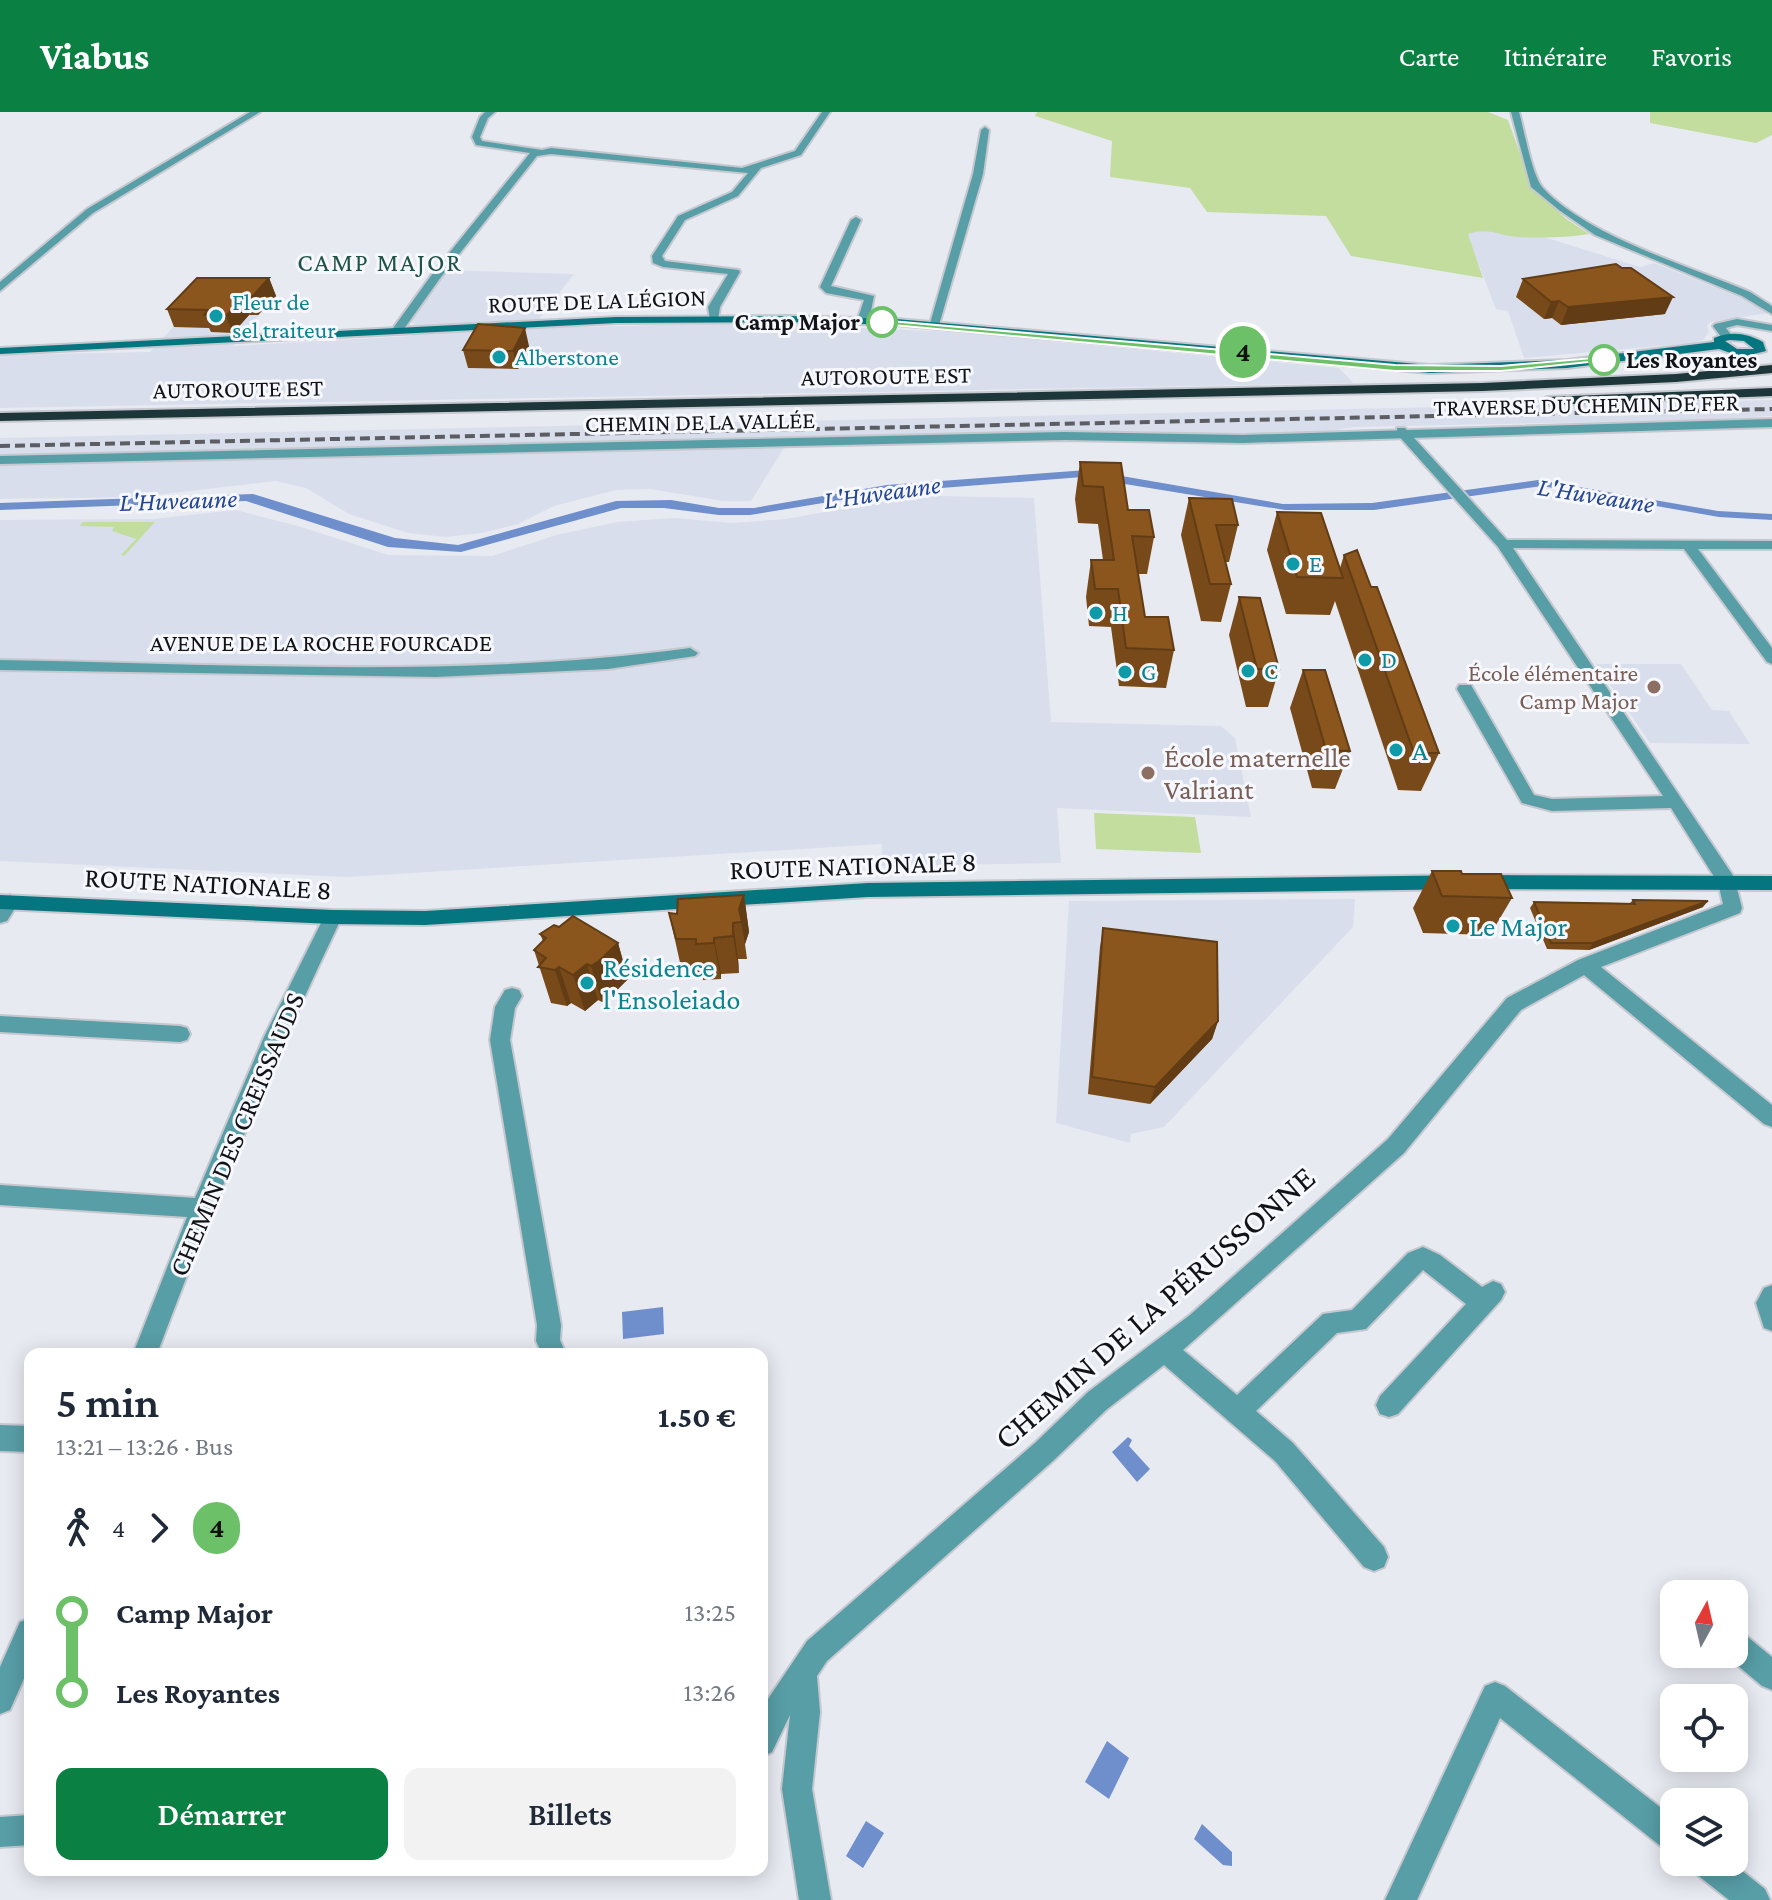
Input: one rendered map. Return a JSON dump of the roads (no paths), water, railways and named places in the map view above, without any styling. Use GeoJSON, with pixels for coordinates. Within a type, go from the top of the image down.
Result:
{"type":"FeatureCollection","features":[{"type":"Feature","properties":{"kind":"highway"},"geometry":{"type":"LineString","coordinates":[[1255,402],[1582,395],[1769,372]]}},
{"type":"Feature","properties":{"kind":"highway","name":"AUTOROUTE EST"},"geometry":{"type":"LineString","coordinates":[[0,417],[1469,388],[1769,372]]}},
{"type":"Feature","properties":{"kind":"highway","name":"AUTOROUTE EST"},"geometry":{"type":"LineString","coordinates":[[0,429],[1255,402],[1598,400],[1772,392]]}},
{"type":"Feature","properties":{"kind":"main road","name":"ROUTE DE LA LÉGION"},"geometry":{"type":"LineString","coordinates":[[0,351],[714,318],[933,325],[1406,368],[1541,366],[1723,340],[1736,353],[1753,347]]}},
{"type":"Feature","properties":{"kind":"main road"},"geometry":{"type":"LineString","coordinates":[[1769,372],[1753,347],[1772,339]]}},
{"type":"Feature","properties":{"kind":"main road","name":"ROUTE NATIONALE 8"},"geometry":{"type":"LineString","coordinates":[[3,907],[425,918],[868,890],[1772,883]]}},
{"type":"Feature","properties":{"kind":"street"},"geometry":{"type":"LineString","coordinates":[[0,288],[90,211],[256,112]]}},
{"type":"Feature","properties":{"kind":"street"},"geometry":{"type":"LineString","coordinates":[[491,112],[484,117],[476,137],[479,143],[725,171],[757,167]]}},
{"type":"Feature","properties":{"kind":"street"},"geometry":{"type":"LineString","coordinates":[[714,318],[714,307],[735,272],[663,264],[657,261],[657,256],[681,218],[735,194],[757,167],[766,161],[798,153],[826,112]]}},
{"type":"Feature","properties":{"kind":"street"},"geometry":{"type":"LineString","coordinates":[[1515,112],[1536,187],[1562,208],[1599,233],[1746,294],[1772,311]]}},
{"type":"Feature","properties":{"kind":"street"},"geometry":{"type":"LineString","coordinates":[[933,325],[978,174],[985,130]]}},
{"type":"Feature","properties":{"kind":"street"},"geometry":{"type":"LineString","coordinates":[[397,331],[437,275],[534,154],[539,152]]}},
{"type":"Feature","properties":{"kind":"street"},"geometry":{"type":"LineString","coordinates":[[856,220],[825,287],[830,291],[870,298],[863,321]]}},
{"type":"Feature","properties":{"kind":"street"},"geometry":{"type":"LineString","coordinates":[[1723,340],[1719,326],[1726,322],[1772,328]]}},
{"type":"Feature","properties":{"kind":"street","name":"TRAVERSE DU CHEMIN DE FER"},"geometry":{"type":"LineString","coordinates":[[1401,431],[1772,423]]}},
{"type":"Feature","properties":{"kind":"street"},"geometry":{"type":"LineString","coordinates":[[1401,431],[1503,544],[1676,802],[1718,882]]}},
{"type":"Feature","properties":{"kind":"street","name":"CHEMIN DE LA VALLÉE"},"geometry":{"type":"LineString","coordinates":[[0,460],[1065,436],[1243,439],[1401,431]]}},
{"type":"Feature","properties":{"kind":"street"},"geometry":{"type":"LineString","coordinates":[[1503,544],[1772,545]]}},
{"type":"Feature","properties":{"kind":"street"},"geometry":{"type":"LineString","coordinates":[[1688,545],[1772,659]]}},
{"type":"Feature","properties":{"kind":"street","name":"AVENUE DE LA ROCHE FOURCADE"},"geometry":{"type":"LineString","coordinates":[[0,665],[436,672],[608,664],[690,653]]}},
{"type":"Feature","properties":{"kind":"street"},"geometry":{"type":"LineString","coordinates":[[1465,689],[1528,799],[1552,805],[1676,802]]}},
{"type":"Feature","properties":{"kind":"street","name":"CHEMIN DE LA PÉRUSSONNE"},"geometry":{"type":"LineString","coordinates":[[768,1728],[801,1671],[817,1651],[1045,1451],[1097,1401],[1211,1313],[1396,1146],[1514,1004],[1585,965],[1733,908],[1718,882]]}},
{"type":"Feature","properties":{"kind":"street","name":"CHEMIN DES CREISSAUDS"},"geometry":{"type":"LineString","coordinates":[[147,1348],[201,1208],[274,1037],[333,917]]}},
{"type":"Feature","properties":{"kind":"street"},"geometry":{"type":"LineString","coordinates":[[1585,965],[1772,1118]]}},
{"type":"Feature","properties":{"kind":"street"},"geometry":{"type":"LineString","coordinates":[[512,996],[505,1007],[500,1040],[551,1348]]}},
{"type":"Feature","properties":{"kind":"street"},"geometry":{"type":"LineString","coordinates":[[0,1024],[180,1034]]}},
{"type":"Feature","properties":{"kind":"street"},"geometry":{"type":"LineString","coordinates":[[0,1195],[201,1208]]}},
{"type":"Feature","properties":{"kind":"street"},"geometry":{"type":"LineString","coordinates":[[1237,1412],[1332,1322],[1357,1321],[1416,1261],[1423,1258],[1488,1298],[1389,1405]]}},
{"type":"Feature","properties":{"kind":"street"},"geometry":{"type":"LineString","coordinates":[[1772,1296],[1768,1303],[1772,1320]]}},
{"type":"Feature","properties":{"kind":"street"},"geometry":{"type":"LineString","coordinates":[[1165,1350],[1284,1452],[1374,1557]]}},
{"type":"Feature","properties":{"kind":"street"},"geometry":{"type":"LineString","coordinates":[[0,1438],[24,1439]]}},
{"type":"Feature","properties":{"kind":"street"},"geometry":{"type":"LineString","coordinates":[[0,1700],[24,1646]]}},
{"type":"Feature","properties":{"kind":"street"},"geometry":{"type":"LineString","coordinates":[[1748,1656],[1772,1676]]}},
{"type":"Feature","properties":{"kind":"street"},"geometry":{"type":"LineString","coordinates":[[801,1671],[807,1687],[798,1749],[797,1792],[815,1900]]}},
{"type":"Feature","properties":{"kind":"street"},"geometry":{"type":"LineString","coordinates":[[1401,1900],[1495,1696],[1660,1826]]}},
{"type":"Feature","properties":{"kind":"street"},"geometry":{"type":"LineString","coordinates":[[0,1832],[24,1830]]}},
{"type":"Feature","properties":{"kind":"street"},"geometry":{"type":"LineString","coordinates":[[1720,1876],[1740,1895]]}},
{"type":"Feature","properties":{"kind":"water","name":"L'Huveaune"},"geometry":{"type":"Polygon","coordinates":[[[1087,470],[1283,504],[1372,503],[1538,480],[1718,511],[1772,514],[1772,520],[1719,517],[1542,486],[1374,510],[1285,510],[1082,477],[890,492],[750,515],[621,508],[461,552],[388,547],[246,501],[0,510],[0,503],[253,494],[395,538],[458,545],[616,501],[671,500],[719,508],[754,508],[887,485],[1087,470]]]}},
{"type":"Feature","properties":{"kind":"water"},"geometry":{"type":"Polygon","coordinates":[[[663,1307],[664,1334],[623,1339],[622,1312],[663,1307]]]}},
{"type":"Feature","properties":{"kind":"water"},"geometry":{"type":"Polygon","coordinates":[[[1128,1437],[1132,1440],[1129,1446],[1150,1469],[1137,1482],[1112,1452],[1128,1437]]]}},
{"type":"Feature","properties":{"kind":"water"},"geometry":{"type":"Polygon","coordinates":[[[1107,1741],[1129,1758],[1109,1799],[1085,1782],[1107,1741]]]}},
{"type":"Feature","properties":{"kind":"water"},"geometry":{"type":"Polygon","coordinates":[[[866,1821],[884,1833],[863,1868],[846,1856],[866,1821]]]}},
{"type":"Feature","properties":{"kind":"water"},"geometry":{"type":"Polygon","coordinates":[[[1202,1824],[1232,1852],[1232,1866],[1223,1865],[1194,1839],[1202,1824]]]}},
{"type":"Feature","properties":{"kind":"railway"},"geometry":{"type":"LineString","coordinates":[[0,446],[1772,409]]}},
{"type":"Feature","properties":{"kind":"place","name":"Fleur de sel traiteur"},"geometry":{"type":"Point","coordinates":[216,316]}},
{"type":"Feature","properties":{"kind":"place","name":"Camp Major"},"geometry":{"type":"Point","coordinates":[882,322]}},
{"type":"Feature","properties":{"kind":"place","name":"Alberstone"},"geometry":{"type":"Point","coordinates":[499,357]}},
{"type":"Feature","properties":{"kind":"place","name":"Les Royantes"},"geometry":{"type":"Point","coordinates":[1604,360]}},
{"type":"Feature","properties":{"kind":"place","name":"E"},"geometry":{"type":"Point","coordinates":[1293,564]}},
{"type":"Feature","properties":{"kind":"place","name":"H"},"geometry":{"type":"Point","coordinates":[1096,613]}},
{"type":"Feature","properties":{"kind":"place","name":"D"},"geometry":{"type":"Point","coordinates":[1365,660]}},
{"type":"Feature","properties":{"kind":"place","name":"C"},"geometry":{"type":"Point","coordinates":[1248,671]}},
{"type":"Feature","properties":{"kind":"place","name":"G"},"geometry":{"type":"Point","coordinates":[1125,672]}},
{"type":"Feature","properties":{"kind":"place","name":"École élémentaire Camp Major"},"geometry":{"type":"Point","coordinates":[1654,687]}},
{"type":"Feature","properties":{"kind":"place","name":"A"},"geometry":{"type":"Point","coordinates":[1396,750]}},
{"type":"Feature","properties":{"kind":"place","name":"École maternelle Valriant"},"geometry":{"type":"Point","coordinates":[1148,773]}},
{"type":"Feature","properties":{"kind":"place","name":"Le Major"},"geometry":{"type":"Point","coordinates":[1453,926]}},
{"type":"Feature","properties":{"kind":"place","name":"Résidence l'Ensoleiado"},"geometry":{"type":"Point","coordinates":[587,983]}},
{"type":"Feature","properties":{"kind":"district","name":"CAMP MAJOR"},"geometry":{"type":"Point","coordinates":[380,262]}}]}
